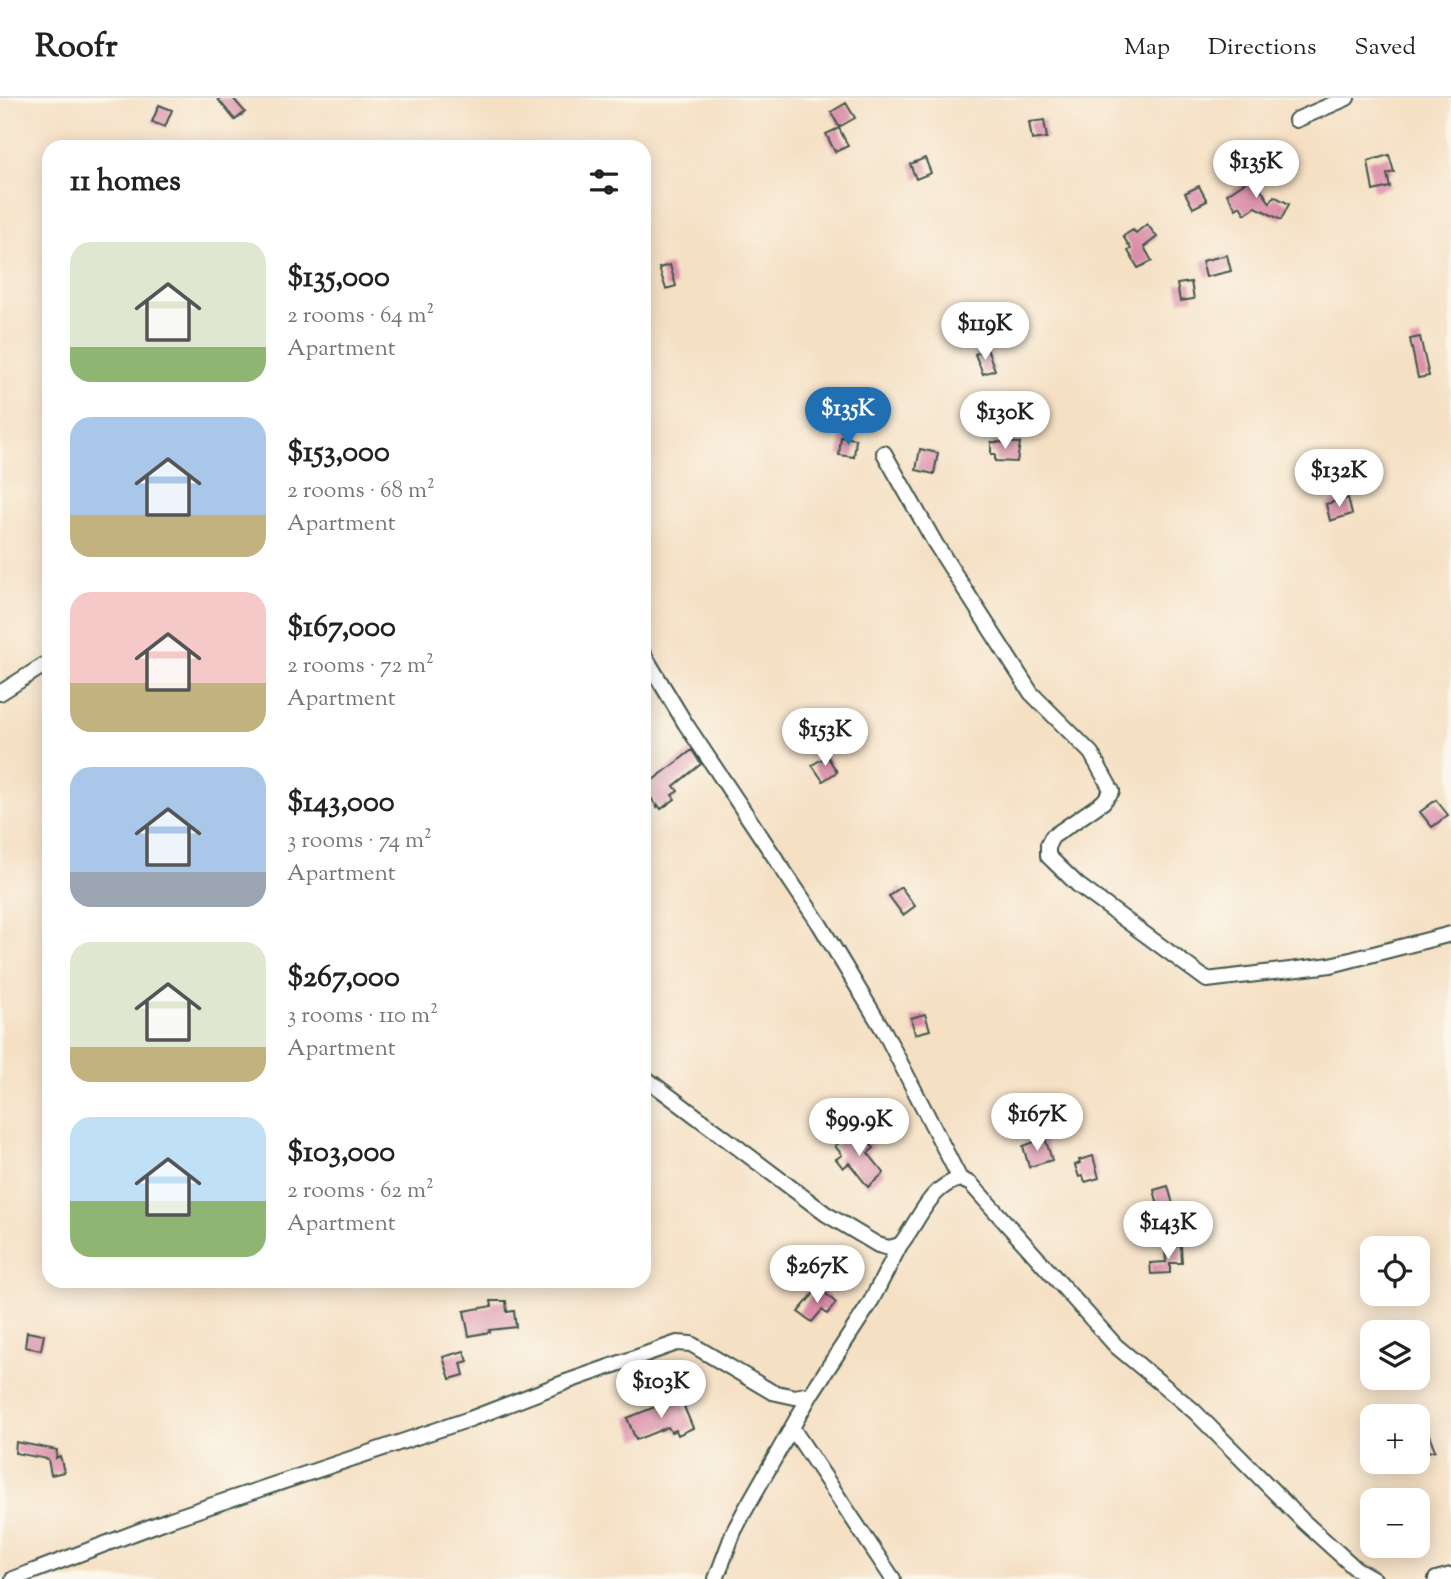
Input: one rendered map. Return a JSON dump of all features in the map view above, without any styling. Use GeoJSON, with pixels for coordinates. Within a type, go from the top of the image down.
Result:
{"type":"FeatureCollection","features":[{"type":"Feature","properties":{"kind":"street"},"geometry":{"type":"LineString","coordinates":[[1296,120],[1347,98]]}},
{"type":"Feature","properties":{"kind":"street"},"geometry":{"type":"LineString","coordinates":[[884,453],[935,543],[1031,694],[1091,753],[1105,775],[1112,791],[1103,802],[1052,837],[1048,845],[1048,856],[1078,885],[1207,979],[1331,965],[1451,934]]}},
{"type":"Feature","properties":{"kind":"street"},"geometry":{"type":"LineString","coordinates":[[0,693],[42,666]]}},
{"type":"Feature","properties":{"kind":"street"},"geometry":{"type":"LineString","coordinates":[[651,667],[685,723],[820,925],[872,1012],[960,1179],[980,1192],[1116,1346],[1194,1411],[1304,1522],[1355,1568],[1374,1579]]}},
{"type":"Feature","properties":{"kind":"street"},"geometry":{"type":"LineString","coordinates":[[651,1082],[826,1214],[877,1245],[889,1248],[900,1245]]}},
{"type":"Feature","properties":{"kind":"street"},"geometry":{"type":"LineString","coordinates":[[716,1579],[734,1531],[811,1394],[869,1305],[900,1245],[937,1192],[944,1185],[960,1179]]}},
{"type":"Feature","properties":{"kind":"street"},"geometry":{"type":"LineString","coordinates":[[13,1579],[171,1519],[470,1419],[677,1343],[691,1344],[772,1392],[795,1397],[811,1394]]}},
{"type":"Feature","properties":{"kind":"street"},"geometry":{"type":"LineString","coordinates":[[792,1427],[893,1579]]}},
{"type":"Feature","properties":{"kind":"street"},"geometry":{"type":"LineString","coordinates":[[1436,1579],[1451,1575]]}},
{"type":"Feature","properties":{"kind":"building"},"geometry":{"type":"Polygon","coordinates":[[[217,98],[233,98],[245,112],[235,120],[217,98]]]}},
{"type":"Feature","properties":{"kind":"building"},"geometry":{"type":"Polygon","coordinates":[[[846,103],[855,118],[839,127],[831,112],[846,103]]]}},
{"type":"Feature","properties":{"kind":"building"},"geometry":{"type":"Polygon","coordinates":[[[159,105],[172,110],[165,127],[152,122],[159,105]]]}},
{"type":"Feature","properties":{"kind":"building"},"geometry":{"type":"Polygon","coordinates":[[[1044,120],[1047,138],[1032,140],[1029,122],[1044,120]]]}},
{"type":"Feature","properties":{"kind":"building"},"geometry":{"type":"Polygon","coordinates":[[[839,128],[848,146],[835,152],[826,134],[839,128]]]}},
{"type":"Feature","properties":{"kind":"building"},"geometry":{"type":"Polygon","coordinates":[[[1389,155],[1394,172],[1387,174],[1390,187],[1373,191],[1368,161],[1389,155]]]}},
{"type":"Feature","properties":{"kind":"building"},"geometry":{"type":"Polygon","coordinates":[[[925,158],[931,173],[916,179],[910,164],[925,158]]]}},
{"type":"Feature","properties":{"kind":"building"},"geometry":{"type":"Polygon","coordinates":[[[1253,177],[1270,203],[1274,196],[1289,204],[1281,220],[1256,207],[1245,214],[1240,206],[1236,209],[1227,194],[1253,177]]]}},
{"type":"Feature","properties":{"kind":"building"},"geometry":{"type":"Polygon","coordinates":[[[1199,186],[1207,201],[1193,208],[1185,193],[1199,186]]]}},
{"type":"Feature","properties":{"kind":"building"},"geometry":{"type":"Polygon","coordinates":[[[1147,224],[1157,237],[1144,247],[1152,261],[1138,268],[1123,236],[1133,230],[1136,233],[1147,224]]]}},
{"type":"Feature","properties":{"kind":"building"},"geometry":{"type":"Polygon","coordinates":[[[1227,255],[1231,271],[1206,277],[1202,261],[1227,255]]]}},
{"type":"Feature","properties":{"kind":"building"},"geometry":{"type":"Polygon","coordinates":[[[670,265],[676,286],[666,289],[659,268],[670,265]]]}},
{"type":"Feature","properties":{"kind":"building"},"geometry":{"type":"Polygon","coordinates":[[[1191,282],[1194,299],[1180,301],[1177,284],[1191,282]]]}},
{"type":"Feature","properties":{"kind":"building"},"geometry":{"type":"Polygon","coordinates":[[[1420,337],[1429,376],[1418,378],[1410,339],[1420,337]]]}},
{"type":"Feature","properties":{"kind":"building"},"geometry":{"type":"Polygon","coordinates":[[[987,349],[995,370],[983,374],[975,354],[987,349]]]}},
{"type":"Feature","properties":{"kind":"building"},"geometry":{"type":"Polygon","coordinates":[[[841,437],[856,439],[854,457],[839,455],[841,437]]]}},
{"type":"Feature","properties":{"kind":"building"},"geometry":{"type":"Polygon","coordinates":[[[991,442],[1020,443],[1017,462],[995,461],[995,454],[991,454],[991,442]]]}},
{"type":"Feature","properties":{"kind":"building"},"geometry":{"type":"Polygon","coordinates":[[[920,449],[938,453],[934,474],[916,470],[920,449]]]}},
{"type":"Feature","properties":{"kind":"building"},"geometry":{"type":"Polygon","coordinates":[[[1348,498],[1352,514],[1330,521],[1326,504],[1348,498]]]}},
{"type":"Feature","properties":{"kind":"building"},"geometry":{"type":"Polygon","coordinates":[[[692,750],[701,764],[674,786],[678,791],[672,795],[675,799],[661,809],[651,798],[651,782],[692,750]]]}},
{"type":"Feature","properties":{"kind":"building"},"geometry":{"type":"Polygon","coordinates":[[[827,756],[837,772],[823,781],[812,765],[827,756]]]}},
{"type":"Feature","properties":{"kind":"building"},"geometry":{"type":"Polygon","coordinates":[[[1436,800],[1448,815],[1432,827],[1420,812],[1436,800]]]}},
{"type":"Feature","properties":{"kind":"building"},"geometry":{"type":"Polygon","coordinates":[[[901,887],[915,906],[903,915],[889,896],[901,887]]]}},
{"type":"Feature","properties":{"kind":"building"},"geometry":{"type":"Polygon","coordinates":[[[925,1014],[930,1030],[915,1034],[911,1018],[925,1014]]]}},
{"type":"Feature","properties":{"kind":"building"},"geometry":{"type":"Polygon","coordinates":[[[851,1132],[859,1143],[865,1137],[874,1148],[868,1153],[884,1173],[868,1187],[849,1163],[843,1168],[836,1159],[842,1155],[835,1146],[851,1132]]]}},
{"type":"Feature","properties":{"kind":"building"},"geometry":{"type":"Polygon","coordinates":[[[1045,1138],[1052,1160],[1029,1167],[1023,1146],[1045,1138]]]}},
{"type":"Feature","properties":{"kind":"building"},"geometry":{"type":"Polygon","coordinates":[[[1093,1156],[1099,1178],[1085,1182],[1083,1176],[1079,1177],[1075,1165],[1080,1163],[1079,1160],[1093,1156]]]}},
{"type":"Feature","properties":{"kind":"building"},"geometry":{"type":"Polygon","coordinates":[[[1168,1186],[1178,1223],[1164,1227],[1154,1190],[1168,1186]]]}},
{"type":"Feature","properties":{"kind":"building"},"geometry":{"type":"Polygon","coordinates":[[[1181,1246],[1182,1263],[1170,1263],[1170,1273],[1151,1274],[1150,1263],[1166,1262],[1165,1247],[1181,1246]]]}},
{"type":"Feature","properties":{"kind":"building"},"geometry":{"type":"Polygon","coordinates":[[[819,1287],[836,1303],[827,1314],[822,1310],[812,1322],[798,1312],[819,1287]]]}},
{"type":"Feature","properties":{"kind":"building"},"geometry":{"type":"Polygon","coordinates":[[[491,1301],[506,1301],[507,1312],[514,1311],[516,1327],[489,1330],[490,1332],[469,1336],[464,1311],[492,1306],[491,1301]]]}},
{"type":"Feature","properties":{"kind":"building"},"geometry":{"type":"Polygon","coordinates":[[[27,1332],[44,1335],[41,1350],[25,1347],[27,1332]]]}},
{"type":"Feature","properties":{"kind":"building"},"geometry":{"type":"Polygon","coordinates":[[[464,1351],[468,1361],[461,1363],[464,1375],[450,1379],[443,1357],[464,1351]]]}},
{"type":"Feature","properties":{"kind":"building"},"geometry":{"type":"Polygon","coordinates":[[[680,1397],[693,1428],[678,1435],[676,1430],[671,1432],[668,1427],[636,1440],[627,1418],[680,1397]]]}},
{"type":"Feature","properties":{"kind":"building"},"geometry":{"type":"Polygon","coordinates":[[[1430,1437],[1435,1450],[1430,1451],[1430,1437]]]}},
{"type":"Feature","properties":{"kind":"building"},"geometry":{"type":"Polygon","coordinates":[[[16,1442],[57,1450],[56,1458],[60,1456],[64,1472],[51,1475],[48,1459],[15,1453],[16,1442]]]}}]}
